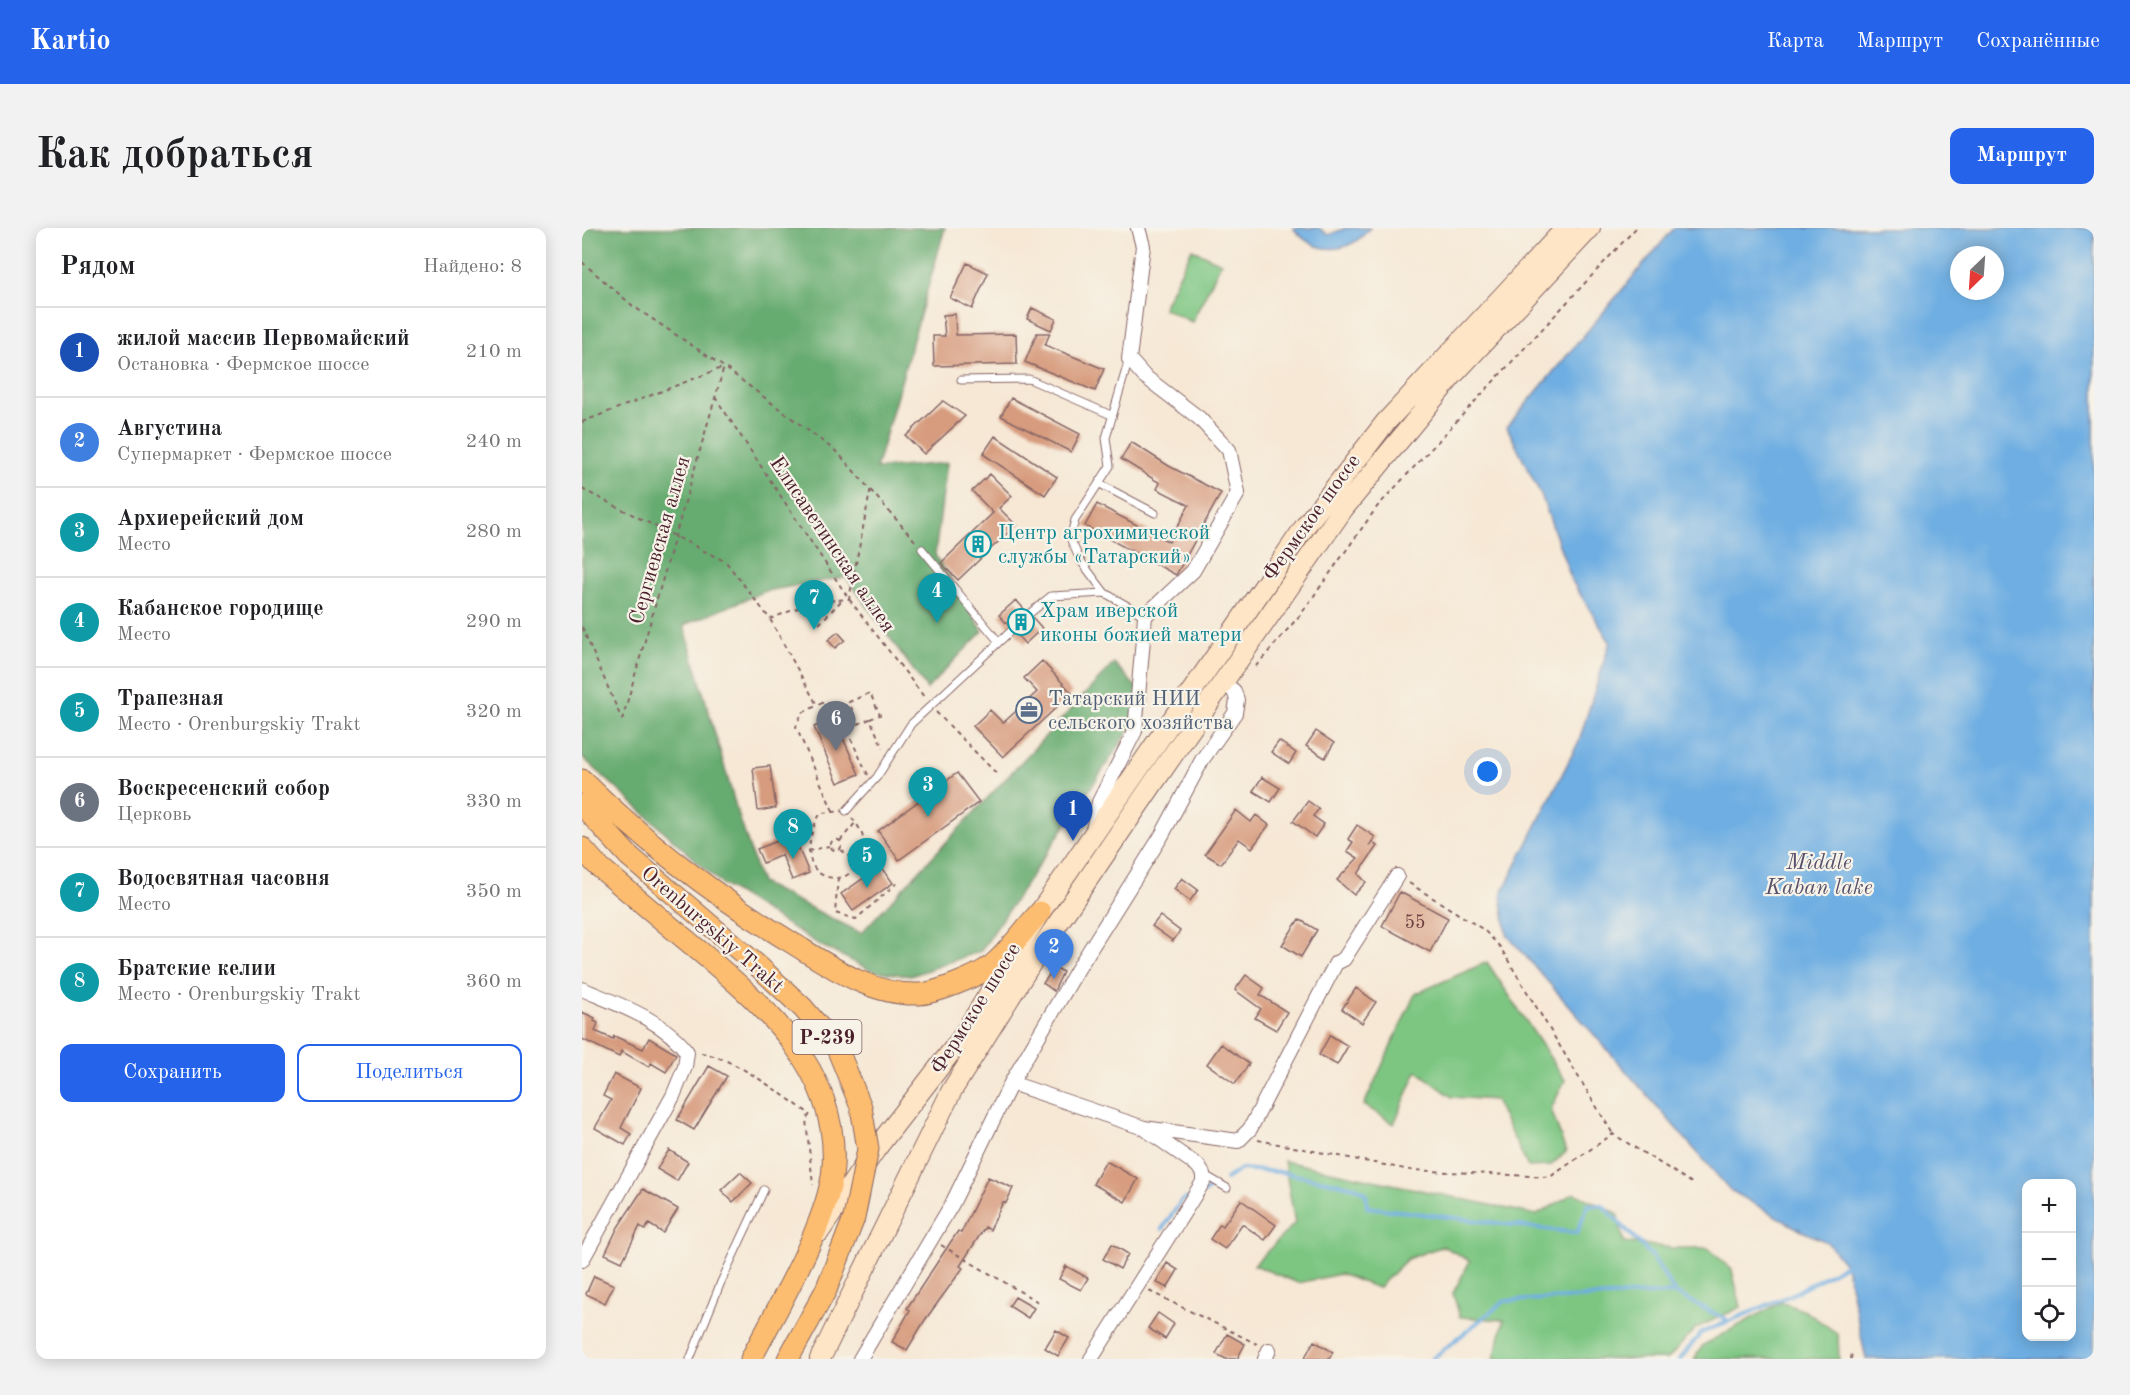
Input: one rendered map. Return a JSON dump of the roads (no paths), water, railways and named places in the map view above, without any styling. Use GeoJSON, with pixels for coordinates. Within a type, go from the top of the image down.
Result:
{"type":"FeatureCollection","features":[{"type":"Feature","properties":{"kind":"main road","name":"Фермское шоссе"},"geometry":{"type":"LineString","coordinates":[[799,1262],[875,1150],[961,1039],[1040,912],[1306,525],[1385,423],[1566,228]]}},
{"type":"Feature","properties":{"kind":"main road","name":"Фермское шоссе"},"geometry":{"type":"LineString","coordinates":[[820,1359],[952,1090],[1035,957],[1228,687],[1343,509],[1452,376],[1590,228]]}},
{"type":"Feature","properties":{"kind":"main road","name":"Orenburgskiy Trakt"},"geometry":{"type":"LineString","coordinates":[[582,780],[629,827],[701,885],[834,969],[874,988],[918,994],[941,989],[991,966],[1040,912]]}},
{"type":"Feature","properties":{"kind":"main road","name":"Orenburgskiy Trakt"},"geometry":{"type":"LineString","coordinates":[[582,805],[629,856],[758,966],[802,1008],[837,1048],[861,1107],[868,1149],[854,1218],[826,1290],[788,1359]]}},
{"type":"Feature","properties":{"kind":"main road","name":"Orenburgskiy Trakt"},"geometry":{"type":"LineString","coordinates":[[582,848],[597,864],[747,991],[777,1020],[803,1053],[826,1103],[833,1168],[821,1217],[751,1359]]}},
{"type":"Feature","properties":{"kind":"street"},"geometry":{"type":"LineString","coordinates":[[1092,838],[1099,802],[1135,731],[1145,616],[1193,571],[1238,493],[1229,450],[1199,418],[1144,376],[1129,359],[1143,246],[1138,228]]}},
{"type":"Feature","properties":{"kind":"street"},"geometry":{"type":"LineString","coordinates":[[860,1359],[952,1204],[1011,1083],[1079,967],[1162,835],[1202,760],[1235,713],[1237,700],[1228,687]]}},
{"type":"Feature","properties":{"kind":"street"},"geometry":{"type":"LineString","coordinates":[[1011,1083],[1144,1128],[1221,1141],[1238,1141],[1250,1129],[1336,963],[1344,960],[1397,876]]}},
{"type":"Feature","properties":{"kind":"street"},"geometry":{"type":"LineString","coordinates":[[582,989],[662,1029],[680,1042],[687,1052],[685,1067],[673,1096],[582,1260]]}},
{"type":"Feature","properties":{"kind":"street"},"geometry":{"type":"LineString","coordinates":[[1091,1359],[1203,1182],[1203,1174],[1198,1166],[1144,1128]]}},
{"type":"Feature","properties":{"kind":"lane"},"geometry":{"type":"LineString","coordinates":[[1129,359],[1106,438],[1110,466],[1075,520],[1070,537],[1080,560],[1105,593],[1145,616]]}},
{"type":"Feature","properties":{"kind":"lane"},"geometry":{"type":"LineString","coordinates":[[961,380],[1029,379],[1112,415]]}},
{"type":"Feature","properties":{"kind":"lane"},"geometry":{"type":"LineString","coordinates":[[1100,484],[1155,513]]}},
{"type":"Feature","properties":{"kind":"lane"},"geometry":{"type":"LineString","coordinates":[[922,549],[999,642]]}},
{"type":"Feature","properties":{"kind":"lane"},"geometry":{"type":"LineString","coordinates":[[1029,614],[1051,596],[1105,593]]}},
{"type":"Feature","properties":{"kind":"lane"},"geometry":{"type":"LineString","coordinates":[[846,811],[871,783],[911,724],[1012,630]]}},
{"type":"Feature","properties":{"kind":"lane"},"geometry":{"type":"LineString","coordinates":[[1203,1174],[1227,1188]]}},
{"type":"Feature","properties":{"kind":"lane"},"geometry":{"type":"LineString","coordinates":[[690,1359],[721,1282],[764,1190]]}},
{"type":"Feature","properties":{"kind":"water"},"geometry":{"type":"Polygon","coordinates":[[[1293,228],[1319,228],[1328,235],[1346,228],[1370,228],[1351,244],[1331,249],[1311,243],[1293,228]]]}},
{"type":"Feature","properties":{"kind":"water","name":"Middle Kaban lake"},"geometry":{"type":"Polygon","coordinates":[[[1674,228],[2094,228],[2094,1359],[1866,1359],[1846,1265],[1827,1242],[1802,1231],[1730,1190],[1507,935],[1501,895],[1579,741],[1610,642],[1572,581],[1542,497],[1507,427],[1674,228]]]}},
{"type":"Feature","properties":{"kind":"waterway"},"geometry":{"type":"LineString","coordinates":[[1226,1179],[1241,1169],[1280,1172],[1356,1187],[1366,1193],[1367,1207],[1577,1233],[1588,1205],[1602,1205],[1652,1256],[1675,1293],[1727,1320]]}},
{"type":"Feature","properties":{"kind":"waterway"},"geometry":{"type":"LineString","coordinates":[[1203,1193],[1212,1187]]}},
{"type":"Feature","properties":{"kind":"waterway"},"geometry":{"type":"LineString","coordinates":[[1162,1229],[1181,1201],[1188,1198]]}},
{"type":"Feature","properties":{"kind":"waterway"},"geometry":{"type":"LineString","coordinates":[[1680,1359],[1701,1333],[1791,1295],[1846,1265]]}},
{"type":"Feature","properties":{"kind":"waterway"},"geometry":{"type":"LineString","coordinates":[[1432,1359],[1504,1301],[1675,1293]]}},
{"type":"Feature","properties":{"kind":"place","name":"Центр агрохимической службы «Татарский»"},"geometry":{"type":"Point","coordinates":[978,544]}},
{"type":"Feature","properties":{"kind":"place","name":"Храм иверской иконы божией матери"},"geometry":{"type":"Point","coordinates":[1021,622]}},
{"type":"Feature","properties":{"kind":"place","name":"Кабанское городище"},"geometry":{"type":"Point","coordinates":[937,623]}},
{"type":"Feature","properties":{"kind":"place","name":"Водосвятная часовня"},"geometry":{"type":"Point","coordinates":[814,630]}},
{"type":"Feature","properties":{"kind":"place","name":"Татарский НИИ сельского хозяйства"},"geometry":{"type":"Point","coordinates":[1029,710]}},
{"type":"Feature","properties":{"kind":"place","name":"Воскресенский собор"},"geometry":{"type":"Point","coordinates":[836,751]}},
{"type":"Feature","properties":{"kind":"place","name":"Архиерейский дом"},"geometry":{"type":"Point","coordinates":[928,817]}},
{"type":"Feature","properties":{"kind":"place","name":"жилой массив Первомайский"},"geometry":{"type":"Point","coordinates":[1073,841]}},
{"type":"Feature","properties":{"kind":"place","name":"Братские келии"},"geometry":{"type":"Point","coordinates":[793,859]}},
{"type":"Feature","properties":{"kind":"place","name":"Трапезная"},"geometry":{"type":"Point","coordinates":[867,888]}},
{"type":"Feature","properties":{"kind":"place","name":"Августина"},"geometry":{"type":"Point","coordinates":[1054,979]}}]}
